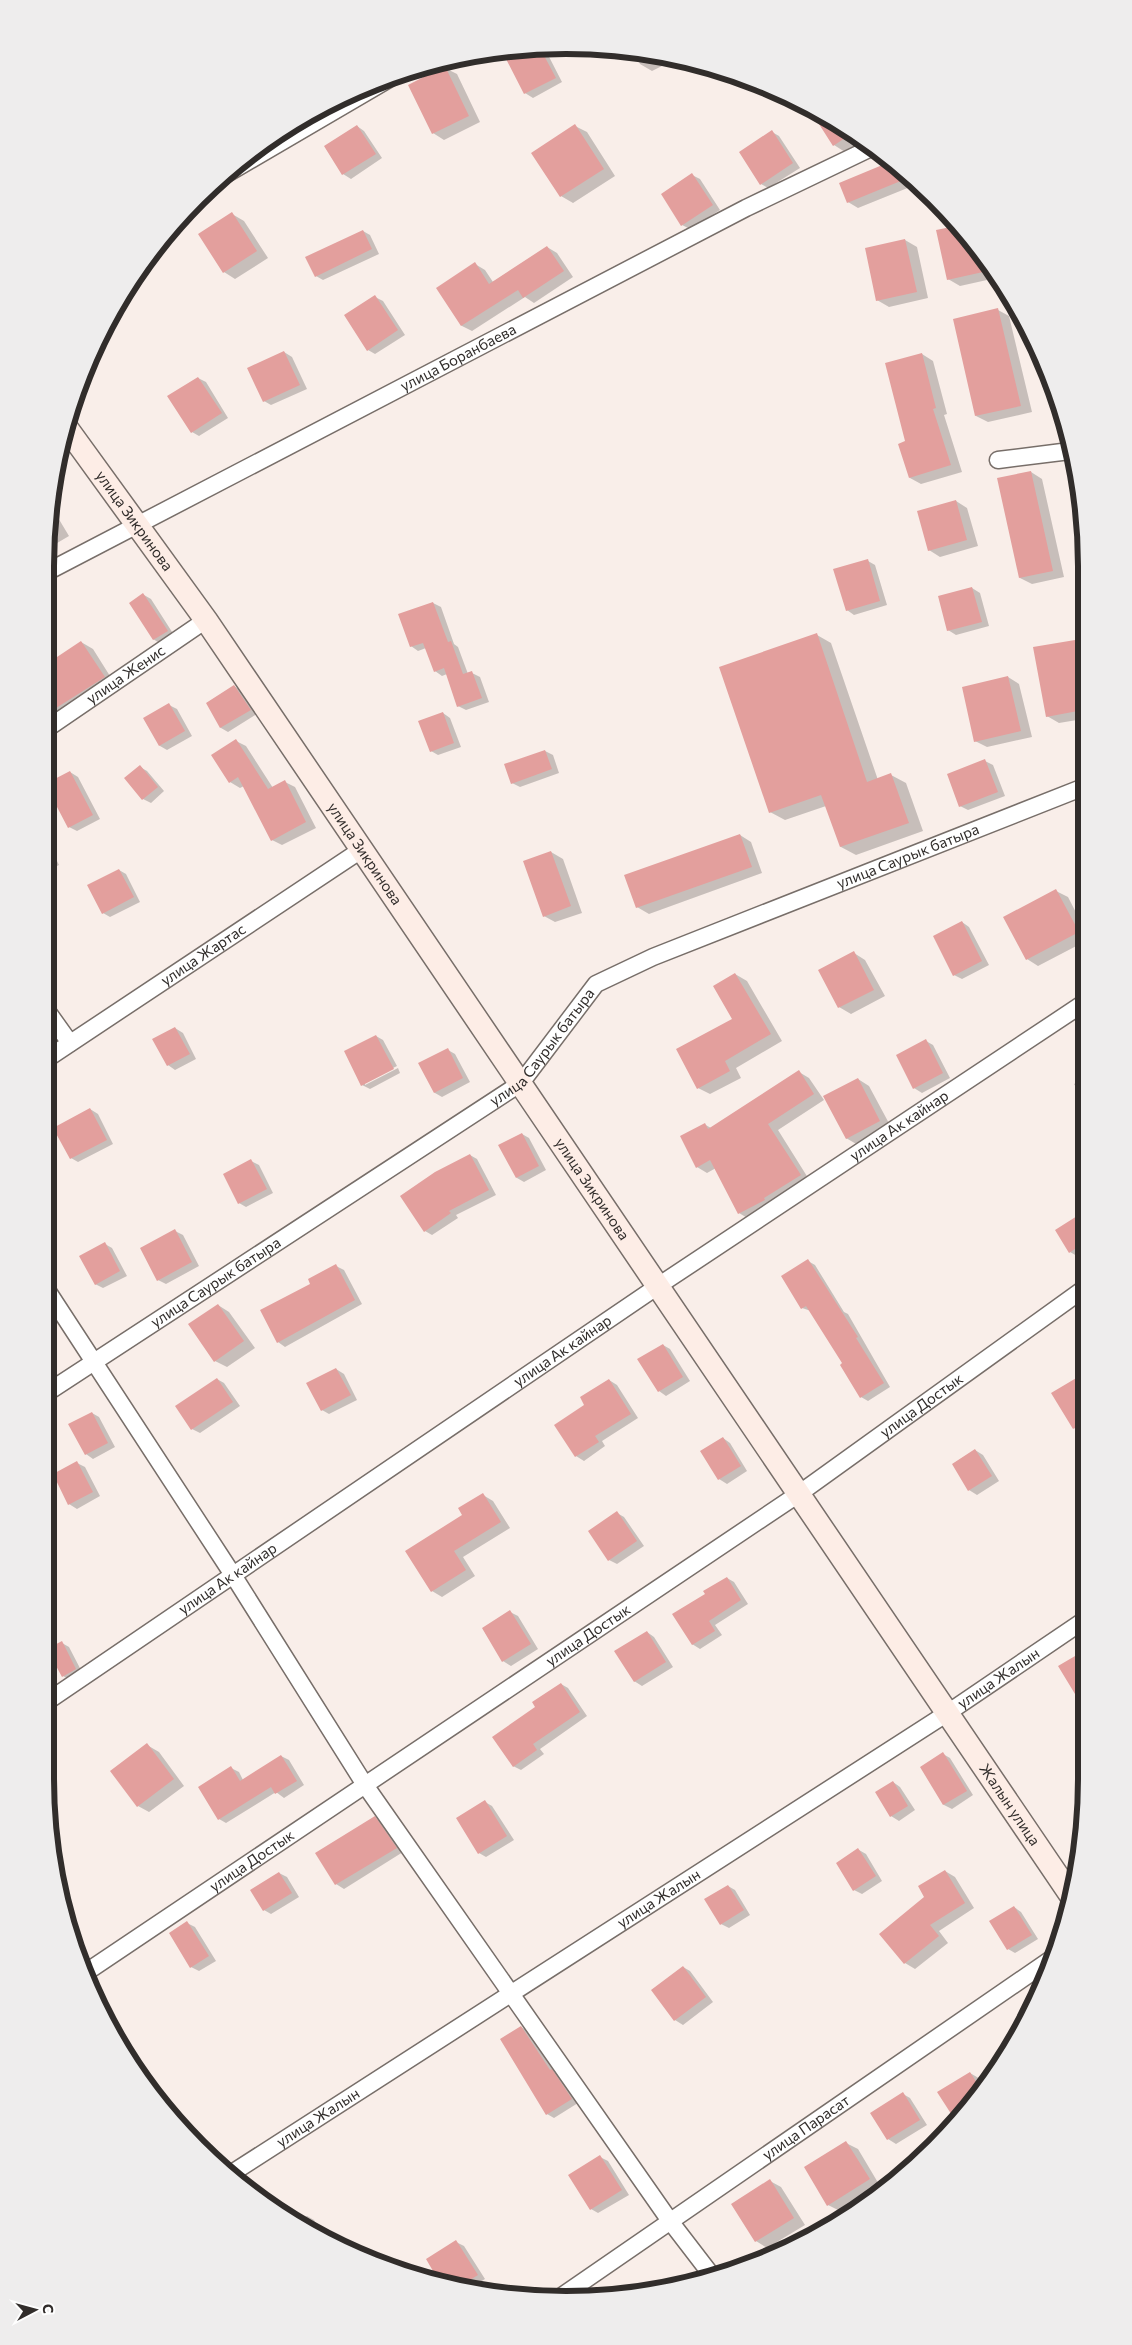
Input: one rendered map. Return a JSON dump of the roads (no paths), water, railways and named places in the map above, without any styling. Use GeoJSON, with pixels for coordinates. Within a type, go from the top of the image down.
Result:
{"type":"FeatureCollection","features":[{"type":"Feature","properties":{"kind":"street"},"geometry":{"type":"LineString","coordinates":[[268,150],[348,103]]}},
{"type":"Feature","properties":{"kind":"street","name":"улица Боранбаева"},"geometry":{"type":"LineString","coordinates":[[54,568],[746,208],[865,151]]}},
{"type":"Feature","properties":{"kind":"street","name":"улица Зикринова"},"geometry":{"type":"LineString","coordinates":[[71,433],[206,620],[800,1493]]}},
{"type":"Feature","properties":{"kind":"street"},"geometry":{"type":"LineString","coordinates":[[998,460],[1065,452]]}},
{"type":"Feature","properties":{"kind":"street","name":"улица Женис"},"geometry":{"type":"LineString","coordinates":[[54,724],[206,620]]}},
{"type":"Feature","properties":{"kind":"street","name":"улица Саурык батыра"},"geometry":{"type":"LineString","coordinates":[[54,1388],[521,1083],[596,984],[653,957],[1078,789]]}},
{"type":"Feature","properties":{"kind":"street","name":"улица Жартас"},"geometry":{"type":"LineString","coordinates":[[54,1054],[361,850]]}},
{"type":"Feature","properties":{"kind":"street","name":"улица Ак кайнар"},"geometry":{"type":"LineString","coordinates":[[54,1696],[658,1286],[1078,1008]]}},
{"type":"Feature","properties":{"kind":"street"},"geometry":{"type":"LineString","coordinates":[[54,1021],[70,1043]]}},
{"type":"Feature","properties":{"kind":"street","name":"улица Достык"},"geometry":{"type":"LineString","coordinates":[[91,1969],[800,1493],[1078,1293]]}},
{"type":"Feature","properties":{"kind":"street"},"geometry":{"type":"LineString","coordinates":[[54,1302],[233,1575],[365,1785],[670,2221],[708,2271]]}},
{"type":"Feature","properties":{"kind":"street","name":"Жалын улица"},"geometry":{"type":"LineString","coordinates":[[800,1493],[1066,1888]]}},
{"type":"Feature","properties":{"kind":"street","name":"улица Жалын"},"geometry":{"type":"LineString","coordinates":[[236,2170],[949,1712],[1078,1624]]}},
{"type":"Feature","properties":{"kind":"street","name":"улица Парасат"},"geometry":{"type":"LineString","coordinates":[[569,2291],[1044,1963]]}}]}
